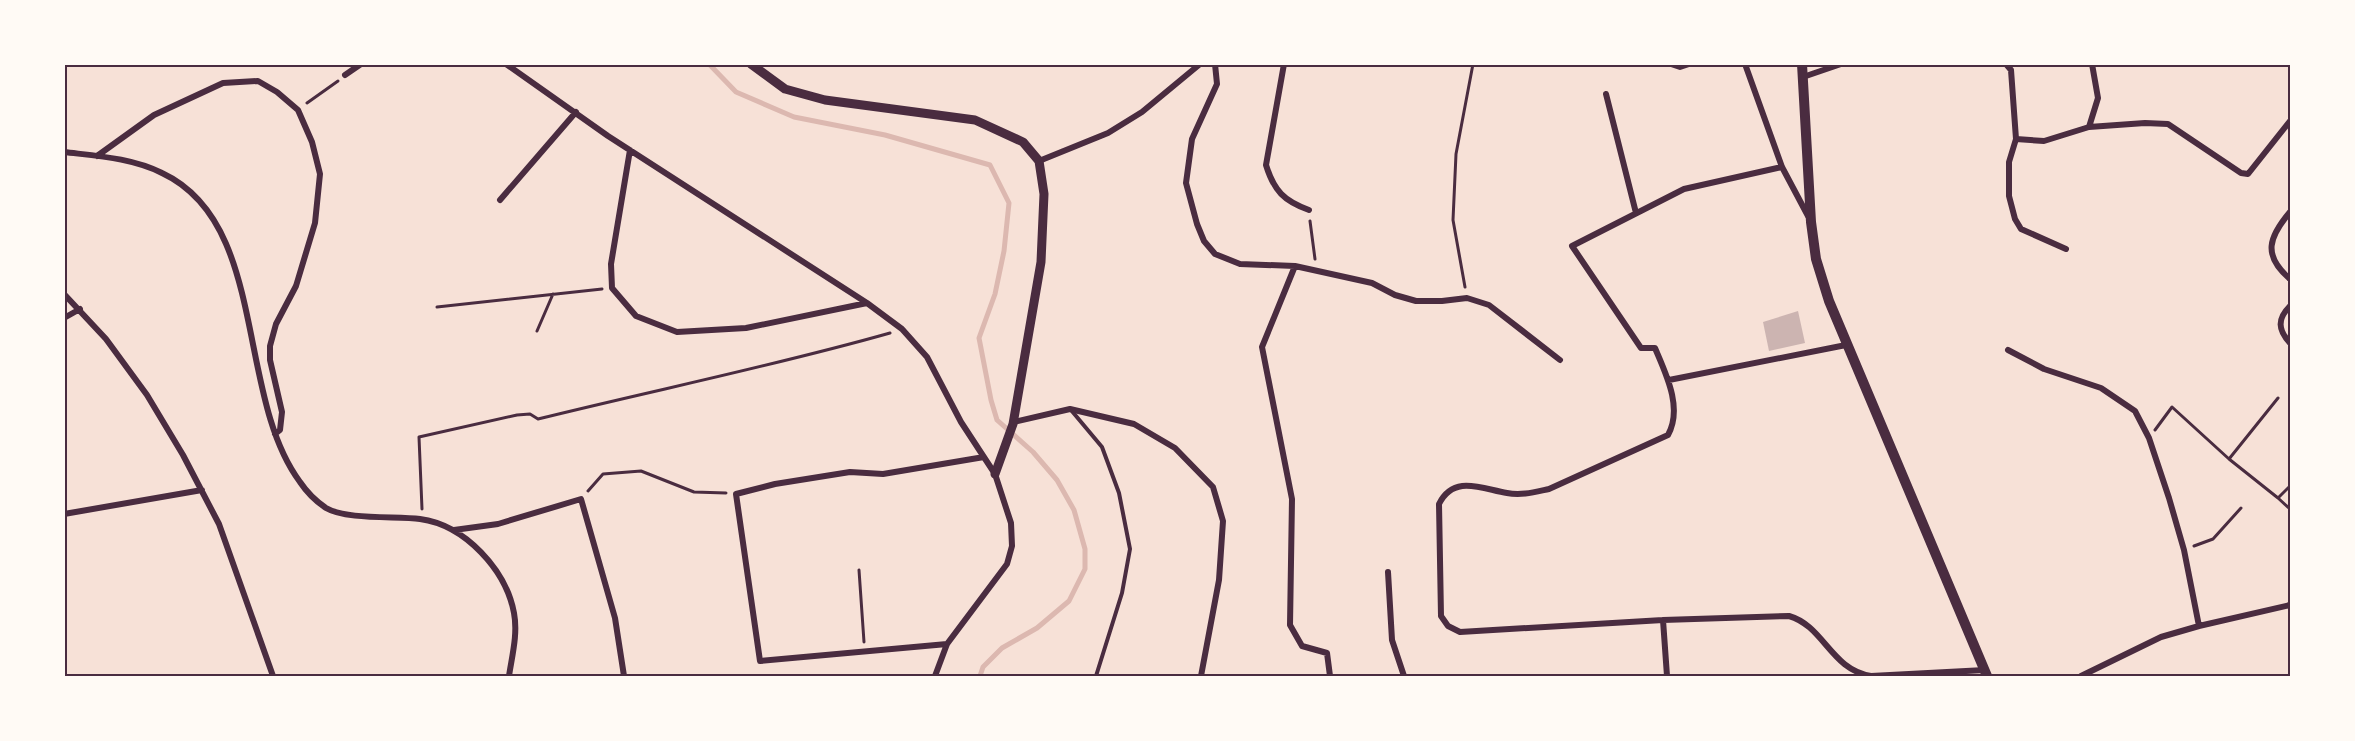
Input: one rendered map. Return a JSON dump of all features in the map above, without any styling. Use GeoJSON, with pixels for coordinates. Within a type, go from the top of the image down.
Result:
{"type":"FeatureCollection","features":[{"type":"Feature","properties":{"kind":"main road"},"geometry":{"type":"LineString","coordinates":[[1802,64],[1816,259],[1846,345],[1986,674]]}},
{"type":"Feature","properties":{"kind":"street"},"geometry":{"type":"LineString","coordinates":[[345,75],[361,64]]}},
{"type":"Feature","properties":{"kind":"street"},"geometry":{"type":"LineString","coordinates":[[506,64],[630,150],[867,303],[902,330],[927,357],[961,422],[995,474],[1011,523],[1012,546],[1007,564],[947,644],[935,676]]}},
{"type":"Feature","properties":{"kind":"street"},"geometry":{"type":"LineString","coordinates":[[751,64],[785,89],[825,100],[975,120],[1023,142],[1039,161],[1044,194],[1041,262],[1014,423],[995,474]]}},
{"type":"Feature","properties":{"kind":"street"},"geometry":{"type":"LineString","coordinates":[[1039,161],[1108,133],[1142,112],[1200,64]]}},
{"type":"Feature","properties":{"kind":"street"},"geometry":{"type":"LineString","coordinates":[[1215,64],[1217,84],[1192,139],[1186,183],[1197,224],[1204,241],[1215,254],[1240,264],[1295,266],[1372,283],[1395,295],[1416,301],[1467,298],[1489,305],[1560,360]]}},
{"type":"Feature","properties":{"kind":"street"},"geometry":{"type":"LineString","coordinates":[[1284,64],[1266,165],[1271,180],[1282,196],[1296,206],[1309,210]]}},
{"type":"Feature","properties":{"kind":"street"},"geometry":{"type":"LineString","coordinates":[[1671,64],[1680,67],[1689,64]]}},
{"type":"Feature","properties":{"kind":"street"},"geometry":{"type":"LineString","coordinates":[[1745,64],[1782,167],[1812,222]]}},
{"type":"Feature","properties":{"kind":"street"},"geometry":{"type":"LineString","coordinates":[[1803,77],[1841,64]]}},
{"type":"Feature","properties":{"kind":"street"},"geometry":{"type":"LineString","coordinates":[[2006,64],[2011,70],[2016,139],[2009,162],[2009,196],[2015,219],[2021,229],[2066,249]]}},
{"type":"Feature","properties":{"kind":"street"},"geometry":{"type":"LineString","coordinates":[[2089,127],[2098,98],[2092,64]]}},
{"type":"Feature","properties":{"kind":"street"},"geometry":{"type":"LineString","coordinates":[[97,156],[154,115],[223,83],[258,81],[277,92],[298,110],[312,142],[320,174],[315,223],[296,285],[276,324],[270,346],[270,360],[282,412],[280,430],[274,434]]}},
{"type":"Feature","properties":{"kind":"street"},"geometry":{"type":"LineString","coordinates":[[1606,94],[1636,213]]}},
{"type":"Feature","properties":{"kind":"street"},"geometry":{"type":"LineString","coordinates":[[500,200],[576,112]]}},
{"type":"Feature","properties":{"kind":"street"},"geometry":{"type":"LineString","coordinates":[[2016,139],[2044,141],[2089,127],[2145,123],[2168,124],[2241,174],[2248,174],[2290,121]]}},
{"type":"Feature","properties":{"kind":"street"},"geometry":{"type":"LineString","coordinates":[[630,150],[611,264],[612,288],[636,316],[677,332],[747,328],[867,303]]}},
{"type":"Feature","properties":{"kind":"street"},"geometry":{"type":"LineString","coordinates":[[64,152],[138,164],[163,173],[205,207],[222,231],[235,266],[266,410],[285,460],[302,484],[327,508],[352,515],[422,519],[454,530],[481,553],[496,570],[508,591],[514,615],[514,643],[509,676]]}},
{"type":"Feature","properties":{"kind":"street"},"geometry":{"type":"LineString","coordinates":[[1782,167],[1684,189],[1572,246],[1641,348],[1655,348],[1669,380],[1674,419],[1668,435],[1549,489],[1530,494],[1508,494],[1476,485],[1454,487],[1443,495],[1439,504],[1441,616],[1448,626],[1461,632],[1664,620],[1790,616],[1804,623],[1845,668],[1858,675],[1986,674]]}},
{"type":"Feature","properties":{"kind":"street"},"geometry":{"type":"LineString","coordinates":[[2290,212],[2273,237],[2271,251],[2279,270],[2290,279]]}},
{"type":"Feature","properties":{"kind":"street"},"geometry":{"type":"LineString","coordinates":[[1295,266],[1262,347],[1292,499],[1290,625],[1302,646],[1327,653],[1330,676]]}},
{"type":"Feature","properties":{"kind":"street"},"geometry":{"type":"LineString","coordinates":[[64,294],[106,339],[147,395],[202,490],[219,524],[273,676]]}},
{"type":"Feature","properties":{"kind":"street"},"geometry":{"type":"LineString","coordinates":[[2290,306],[2283,314],[2280,324],[2290,344]]}},
{"type":"Feature","properties":{"kind":"street"},"geometry":{"type":"LineString","coordinates":[[64,318],[80,309]]}},
{"type":"Feature","properties":{"kind":"street"},"geometry":{"type":"LineString","coordinates":[[1669,380],[1846,345]]}},
{"type":"Feature","properties":{"kind":"street"},"geometry":{"type":"LineString","coordinates":[[2008,350],[2044,369],[2101,388],[2134,411],[2149,438],[2169,498],[2184,550],[2199,626]]}},
{"type":"Feature","properties":{"kind":"street"},"geometry":{"type":"LineString","coordinates":[[1014,423],[1070,410],[1134,424],[1175,448],[1213,487],[1222,521],[1220,580],[1201,676]]}},
{"type":"Feature","properties":{"kind":"street"},"geometry":{"type":"LineString","coordinates":[[947,644],[760,661],[736,494],[775,484],[850,472],[883,474],[984,457]]}},
{"type":"Feature","properties":{"kind":"street"},"geometry":{"type":"LineString","coordinates":[[64,514],[202,490]]}},
{"type":"Feature","properties":{"kind":"street"},"geometry":{"type":"LineString","coordinates":[[454,530],[498,524],[581,499],[615,618],[624,676]]}},
{"type":"Feature","properties":{"kind":"street"},"geometry":{"type":"LineString","coordinates":[[1388,572],[1392,640],[1404,676]]}},
{"type":"Feature","properties":{"kind":"street"},"geometry":{"type":"LineString","coordinates":[[2082,676],[2161,637],[2290,605]]}},
{"type":"Feature","properties":{"kind":"street"},"geometry":{"type":"LineString","coordinates":[[1664,620],[1667,676]]}},
{"type":"Feature","properties":{"kind":"lane"},"geometry":{"type":"LineString","coordinates":[[1070,410],[1102,447],[1119,493],[1130,549],[1122,593],[1096,676]]}},
{"type":"Feature","properties":{"kind":"path"},"geometry":{"type":"LineString","coordinates":[[1467,298],[1453,220],[1456,154],[1473,64]]}},
{"type":"Feature","properties":{"kind":"path"},"geometry":{"type":"LineString","coordinates":[[298,110],[345,75]]}},
{"type":"Feature","properties":{"kind":"path"},"geometry":{"type":"LineString","coordinates":[[1309,210],[1317,271]]}},
{"type":"Feature","properties":{"kind":"path"},"geometry":{"type":"LineString","coordinates":[[436,307],[612,288]]}},
{"type":"Feature","properties":{"kind":"path"},"geometry":{"type":"LineString","coordinates":[[537,331],[553,294]]}},
{"type":"Feature","properties":{"kind":"path"},"geometry":{"type":"LineString","coordinates":[[422,519],[419,437],[517,415],[530,414],[538,419],[660,388],[789,360],[902,330]]}},
{"type":"Feature","properties":{"kind":"path"},"geometry":{"type":"LineString","coordinates":[[2229,459],[2278,398]]}},
{"type":"Feature","properties":{"kind":"path"},"geometry":{"type":"LineString","coordinates":[[2149,438],[2172,408],[2290,509]]}},
{"type":"Feature","properties":{"kind":"path"},"geometry":{"type":"LineString","coordinates":[[581,499],[603,474],[641,471],[694,492],[736,494]]}},
{"type":"Feature","properties":{"kind":"path"},"geometry":{"type":"LineString","coordinates":[[2278,498],[2290,486]]}},
{"type":"Feature","properties":{"kind":"path"},"geometry":{"type":"LineString","coordinates":[[2184,550],[2213,539],[2241,508]]}},
{"type":"Feature","properties":{"kind":"path"},"geometry":{"type":"LineString","coordinates":[[859,570],[865,650]]}},
{"type":"Feature","properties":{"kind":"building"},"geometry":{"type":"Polygon","coordinates":[[[1798,311],[1805,343],[1769,351],[1763,322],[1798,311]]]}},
{"type":"Feature","properties":{"kind":"waterway"},"geometry":{"type":"LineString","coordinates":[[709,64],[736,92],[794,117],[885,135],[990,165],[1009,203],[1004,251],[995,294],[979,338],[991,400],[997,420],[1033,452],[1057,480],[1074,510],[1085,549],[1085,569],[1069,601],[1037,628],[1002,648],[983,667],[980,676]]}}]}
